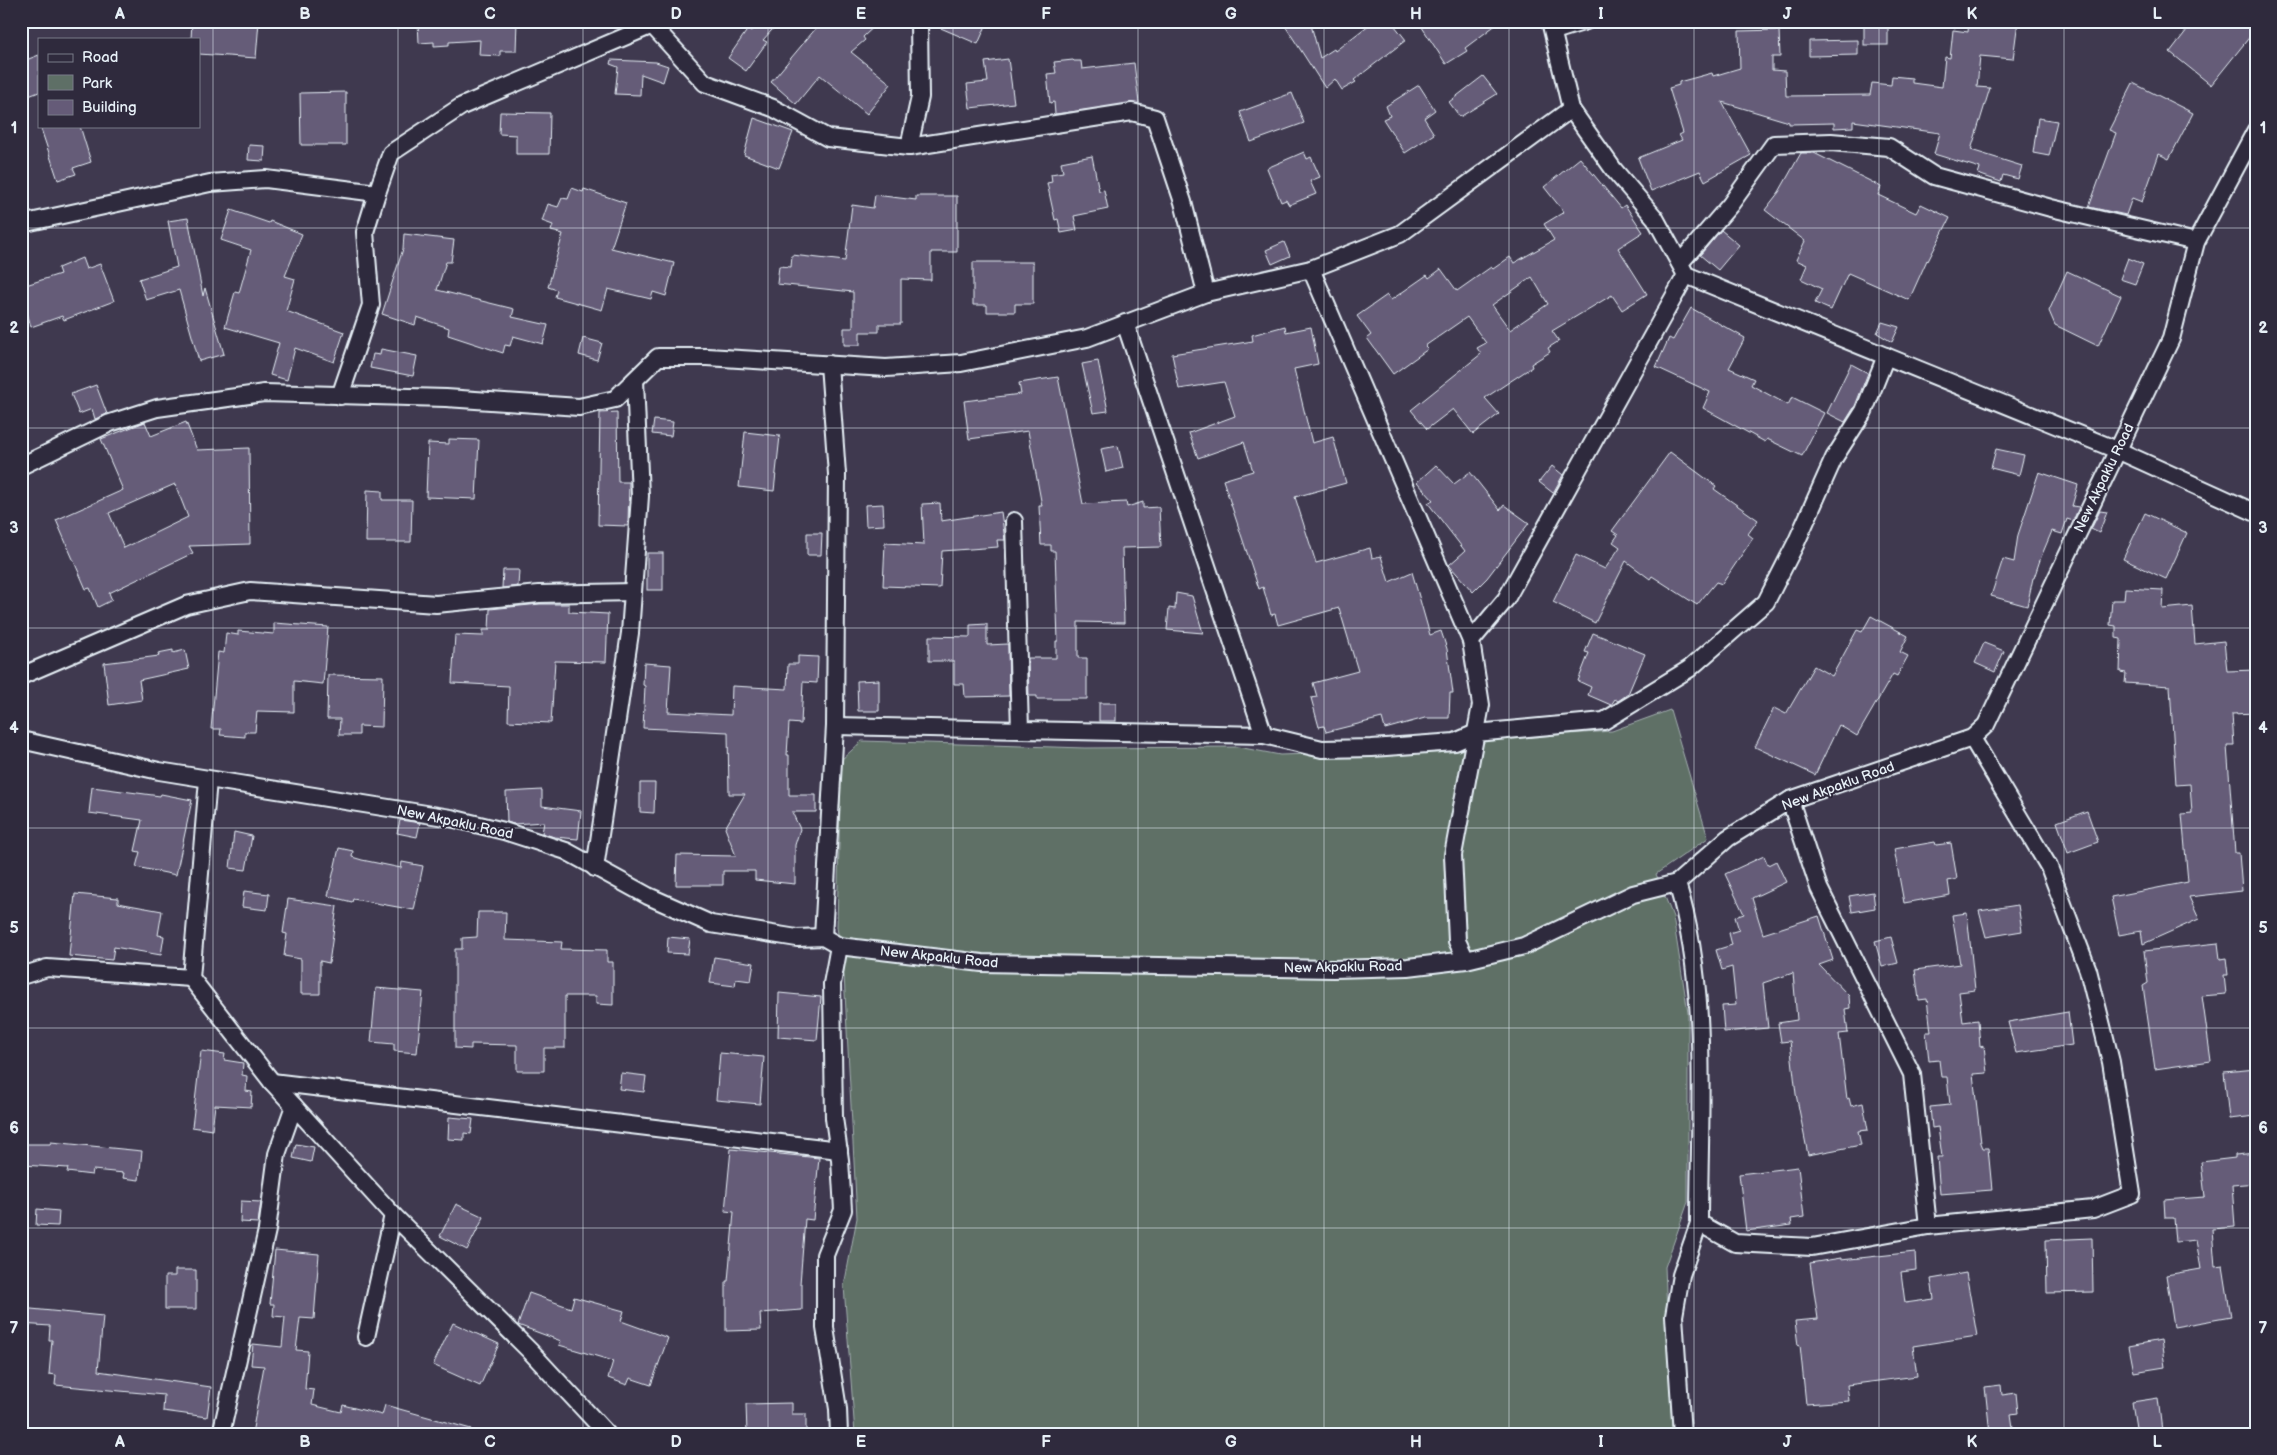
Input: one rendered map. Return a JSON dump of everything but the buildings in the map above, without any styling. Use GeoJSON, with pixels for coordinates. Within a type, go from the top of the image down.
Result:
{"type":"FeatureCollection","features":[{"type":"Feature","properties":{"kind":"street"},"geometry":{"type":"LineString","coordinates":[[909,147],[920,97],[919,21]]}},
{"type":"Feature","properties":{"kind":"street"},"geometry":{"type":"LineString","coordinates":[[1586,21],[1552,26],[1570,110],[1614,170],[1655,218],[1683,269],[1886,356],[2117,450],[2256,512]]}},
{"type":"Feature","properties":{"kind":"street"},"geometry":{"type":"LineString","coordinates":[[340,396],[371,305],[365,232],[376,193],[391,153],[462,106],[657,23],[705,83],[774,108],[828,138],[909,147],[1132,112],[1155,118],[1183,202],[1206,293]]}},
{"type":"Feature","properties":{"kind":"street"},"geometry":{"type":"LineString","coordinates":[[21,466],[110,422],[157,408],[264,393],[446,398],[579,408],[615,399],[658,357],[707,357],[886,368],[961,363],[1087,338],[1206,293],[1311,270],[1400,234],[1570,110]]}},
{"type":"Feature","properties":{"kind":"street","name":"New Akpaklu Road"},"geometry":{"type":"LineString","coordinates":[[21,740],[208,780],[451,818],[504,831],[566,851],[648,896],[711,924],[797,938],[823,937],[838,946],[992,963],[1333,969],[1408,967],[1466,960],[1524,946],[1633,894],[1677,883],[1728,838],[1790,800],[1972,738],[1986,725],[2171,339],[2196,242],[2256,130]]}},
{"type":"Feature","properties":{"kind":"street"},"geometry":{"type":"LineString","coordinates":[[1472,641],[1506,599],[1683,269],[1774,144],[1831,142],[1889,147],[1934,176],[2051,208],[2196,242]]}},
{"type":"Feature","properties":{"kind":"street"},"geometry":{"type":"LineString","coordinates":[[21,224],[210,183],[238,180],[266,179],[376,193]]}},
{"type":"Feature","properties":{"kind":"street"},"geometry":{"type":"LineString","coordinates":[[1311,270],[1472,641],[1481,705],[1453,855],[1457,941],[1466,960]]}},
{"type":"Feature","properties":{"kind":"street"},"geometry":{"type":"LineString","coordinates":[[1126,323],[1264,735]]}},
{"type":"Feature","properties":{"kind":"street"},"geometry":{"type":"LineString","coordinates":[[835,726],[1264,735],[1322,749],[1456,742],[1476,733],[1604,721],[1689,669],[1766,602],[1796,543],[1834,458],[1864,411],[1886,356]]}},
{"type":"Feature","properties":{"kind":"street"},"geometry":{"type":"LineString","coordinates":[[823,937],[835,726],[837,474],[829,364]]}},
{"type":"Feature","properties":{"kind":"street"},"geometry":{"type":"LineString","coordinates":[[595,868],[630,633],[640,496],[634,380]]}},
{"type":"Feature","properties":{"kind":"street"},"geometry":{"type":"LineString","coordinates":[[1014,521],[1020,730]]}},
{"type":"Feature","properties":{"kind":"street"},"geometry":{"type":"LineString","coordinates":[[21,676],[186,605],[250,591],[436,604],[539,594],[633,592]]}},
{"type":"Feature","properties":{"kind":"street"},"geometry":{"type":"LineString","coordinates":[[1699,1223],[1734,1243],[1812,1248],[1928,1226],[2093,1210],[2132,1194],[2111,1062],[2088,970],[2049,867],[1972,738]]}},
{"type":"Feature","properties":{"kind":"street"},"geometry":{"type":"LineString","coordinates":[[208,780],[191,978],[272,1082],[394,1215],[530,1351],[607,1434]]}},
{"type":"Feature","properties":{"kind":"street"},"geometry":{"type":"LineString","coordinates":[[1790,800],[1819,888],[1912,1074],[1928,1226]]}},
{"type":"Feature","properties":{"kind":"street"},"geometry":{"type":"LineString","coordinates":[[1677,883],[1687,918],[1700,1025],[1699,1223],[1680,1275],[1674,1316],[1682,1434]]}},
{"type":"Feature","properties":{"kind":"street"},"geometry":{"type":"LineString","coordinates":[[838,946],[832,984],[834,1118],[839,1150],[843,1210],[825,1255],[825,1328],[838,1409],[839,1434]]}},
{"type":"Feature","properties":{"kind":"street"},"geometry":{"type":"LineString","coordinates":[[21,976],[47,968],[191,978]]}},
{"type":"Feature","properties":{"kind":"street"},"geometry":{"type":"LineString","coordinates":[[272,1082],[839,1150]]}},
{"type":"Feature","properties":{"kind":"street"},"geometry":{"type":"LineString","coordinates":[[221,1434],[266,1230],[277,1154],[294,1106]]}},
{"type":"Feature","properties":{"kind":"street"},"geometry":{"type":"LineString","coordinates":[[366,1337],[394,1215]]}},
{"type":"Feature","properties":{"kind":"green space"},"geometry":{"type":"Polygon","coordinates":[[[1670,710],[1708,838],[1656,874],[1673,917],[1688,1013],[1688,1202],[1665,1267],[1672,1434],[855,1434],[844,1286],[857,1218],[844,974],[837,927],[841,760],[862,741],[1085,748],[1238,747],[1280,755],[1439,750],[1484,740],[1612,731],[1670,710]]]}}]}
